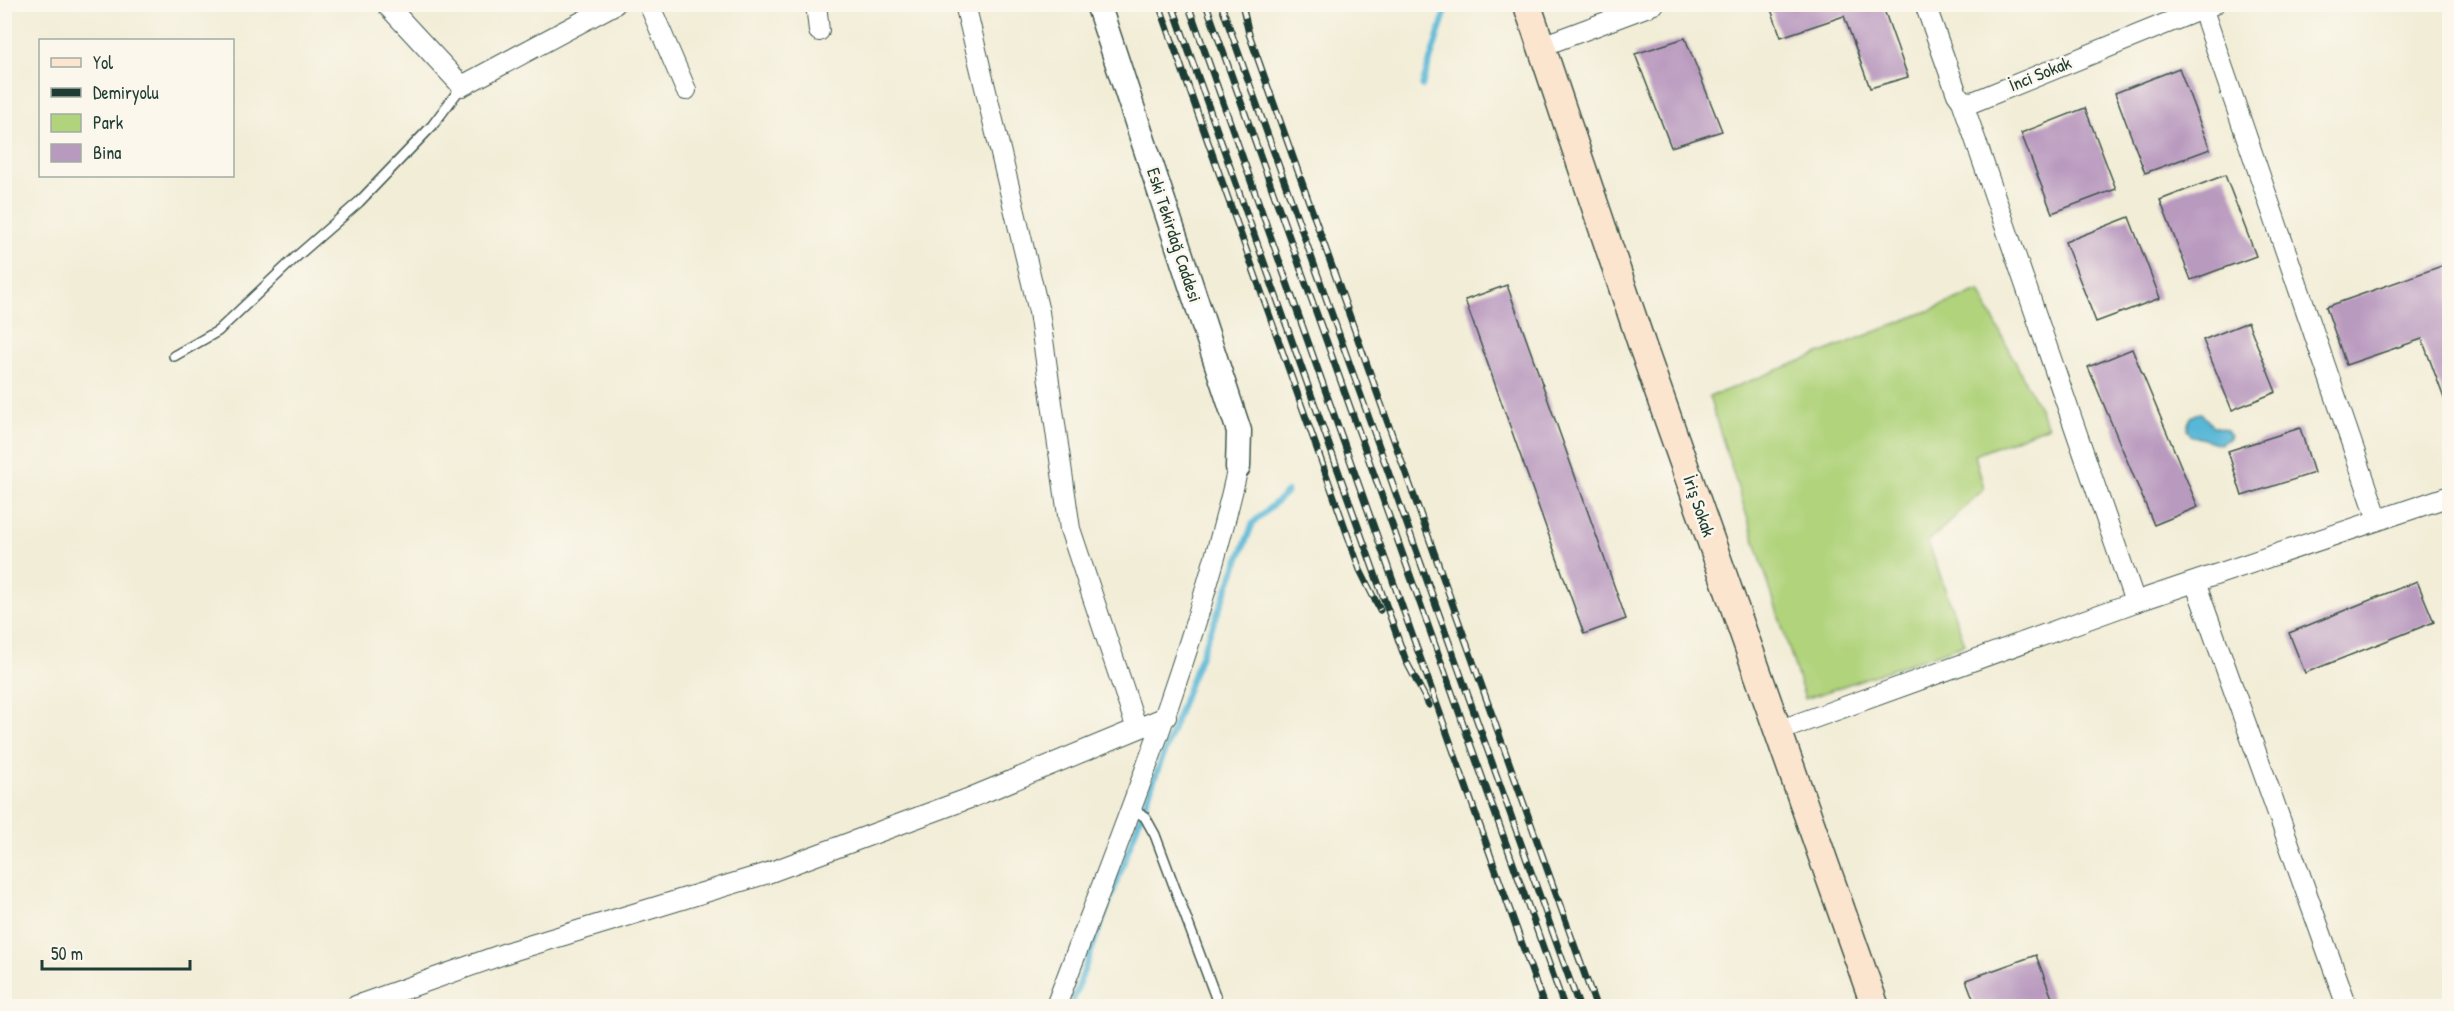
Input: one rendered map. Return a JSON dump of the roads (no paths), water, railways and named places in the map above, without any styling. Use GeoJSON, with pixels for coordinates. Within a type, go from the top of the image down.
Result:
{"type":"FeatureCollection","features":[{"type":"Feature","properties":{"kind":"main road","name":"İriş Sokak"},"geometry":{"type":"LineString","coordinates":[[1527,4],[1643,348],[1875,1006]]}},
{"type":"Feature","properties":{"kind":"street"},"geometry":{"type":"LineString","coordinates":[[386,4],[462,86],[615,4]]}},
{"type":"Feature","properties":{"kind":"street"},"geometry":{"type":"LineString","coordinates":[[649,4],[686,90]]}},
{"type":"Feature","properties":{"kind":"street"},"geometry":{"type":"LineString","coordinates":[[816,4],[819,31]]}},
{"type":"Feature","properties":{"kind":"street"},"geometry":{"type":"LineString","coordinates":[[965,4],[1039,312],[1070,530],[1137,729]]}},
{"type":"Feature","properties":{"kind":"street","name":"Eski Tekirdağ Caddesi"},"geometry":{"type":"LineString","coordinates":[[1098,4],[1239,431],[1238,467]]}},
{"type":"Feature","properties":{"kind":"street"},"geometry":{"type":"LineString","coordinates":[[1542,46],[1654,4]]}},
{"type":"Feature","properties":{"kind":"street"},"geometry":{"type":"LineString","coordinates":[[1925,4],[1957,94],[1962,101],[2135,602]]}},
{"type":"Feature","properties":{"kind":"street"},"geometry":{"type":"LineString","coordinates":[[2208,7],[2378,520]]}},
{"type":"Feature","properties":{"kind":"street","name":"İnci Sokak"},"geometry":{"type":"LineString","coordinates":[[1962,101],[1973,102],[2208,7]]}},
{"type":"Feature","properties":{"kind":"street"},"geometry":{"type":"LineString","coordinates":[[1056,1006],[1137,811],[1230,504],[1238,467]]}},
{"type":"Feature","properties":{"kind":"street"},"geometry":{"type":"LineString","coordinates":[[1778,731],[2135,602],[2450,496]]}},
{"type":"Feature","properties":{"kind":"street"},"geometry":{"type":"LineString","coordinates":[[2195,582],[2347,1006]]}},
{"type":"Feature","properties":{"kind":"street"},"geometry":{"type":"LineString","coordinates":[[356,1006],[515,950],[768,873],[970,798],[1166,717]]}},
{"type":"Feature","properties":{"kind":"lane"},"geometry":{"type":"LineString","coordinates":[[174,356],[218,331],[296,257],[359,202],[432,126],[462,86]]}},
{"type":"Feature","properties":{"kind":"lane"},"geometry":{"type":"LineString","coordinates":[[1137,811],[1159,846],[1219,1006]]}},
{"type":"Feature","properties":{"kind":"water"},"geometry":{"type":"Polygon","coordinates":[[[2201,413],[2213,426],[2226,429],[2230,434],[2229,439],[2219,444],[2191,435],[2187,429],[2189,420],[2192,416],[2201,413]]]}},
{"type":"Feature","properties":{"kind":"waterway"},"geometry":{"type":"LineString","coordinates":[[1422,86],[1448,4]]}},
{"type":"Feature","properties":{"kind":"waterway"},"geometry":{"type":"LineString","coordinates":[[1071,1006],[1185,696],[1253,523],[1287,492]]}},
{"type":"Feature","properties":{"kind":"railway"},"geometry":{"type":"LineString","coordinates":[[1159,4],[1360,570],[1380,610]]}},
{"type":"Feature","properties":{"kind":"railway"},"geometry":{"type":"LineString","coordinates":[[1172,4],[1406,661],[1429,705]]}},
{"type":"Feature","properties":{"kind":"railway"},"geometry":{"type":"LineString","coordinates":[[1188,4],[1544,1006]]}},
{"type":"Feature","properties":{"kind":"railway"},"geometry":{"type":"LineString","coordinates":[[1206,4],[1564,1006]]}},
{"type":"Feature","properties":{"kind":"railway"},"geometry":{"type":"LineString","coordinates":[[1221,4],[1579,1006]]}},
{"type":"Feature","properties":{"kind":"railway"},"geometry":{"type":"LineString","coordinates":[[1242,4],[1249,34],[1596,1006]]}}]}
